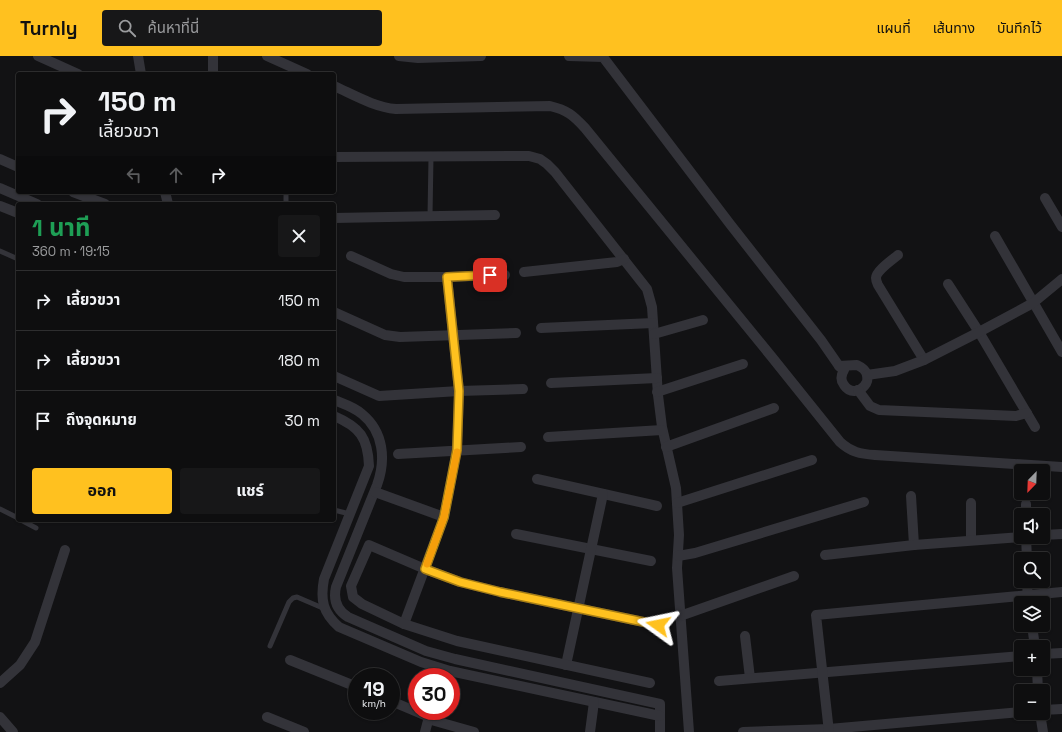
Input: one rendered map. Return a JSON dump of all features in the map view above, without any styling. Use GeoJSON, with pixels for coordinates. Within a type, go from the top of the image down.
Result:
{"type":"FeatureCollection","features":[{"type":"Feature","properties":{"kind":"street"},"geometry":{"type":"LineString","coordinates":[[38,56],[74,72]]}},
{"type":"Feature","properties":{"kind":"street"},"geometry":{"type":"LineString","coordinates":[[138,56],[141,72]]}},
{"type":"Feature","properties":{"kind":"street"},"geometry":{"type":"LineString","coordinates":[[213,56],[213,72]]}},
{"type":"Feature","properties":{"kind":"street"},"geometry":{"type":"LineString","coordinates":[[267,56],[303,72]]}},
{"type":"Feature","properties":{"kind":"street"},"geometry":{"type":"LineString","coordinates":[[399,56],[418,58],[482,56]]}},
{"type":"Feature","properties":{"kind":"street"},"geometry":{"type":"LineString","coordinates":[[569,56],[603,56],[730,224],[821,340],[839,366],[844,370],[841,379],[845,387],[853,391],[864,386],[867,375],[862,367],[857,365],[839,366]]}},
{"type":"Feature","properties":{"kind":"street"},"geometry":{"type":"LineString","coordinates":[[336,87],[385,108],[550,106],[562,109],[573,115],[585,128],[848,450],[862,454],[1062,467]]}},
{"type":"Feature","properties":{"kind":"street"},"geometry":{"type":"LineString","coordinates":[[336,157],[518,155],[540,159],[555,172],[647,289],[652,307],[662,430],[674,476],[678,535],[680,616],[689,732]]}},
{"type":"Feature","properties":{"kind":"street"},"geometry":{"type":"LineString","coordinates":[[0,159],[16,166]]}},
{"type":"Feature","properties":{"kind":"street"},"geometry":{"type":"LineString","coordinates":[[0,188],[32,202]]}},
{"type":"Feature","properties":{"kind":"street"},"geometry":{"type":"LineString","coordinates":[[78,194],[100,202]]}},
{"type":"Feature","properties":{"kind":"street"},"geometry":{"type":"LineString","coordinates":[[1046,198],[1062,227]]}},
{"type":"Feature","properties":{"kind":"street"},"geometry":{"type":"LineString","coordinates":[[0,206],[16,212]]}},
{"type":"Feature","properties":{"kind":"street"},"geometry":{"type":"LineString","coordinates":[[336,218],[495,215]]}},
{"type":"Feature","properties":{"kind":"street"},"geometry":{"type":"LineString","coordinates":[[995,236],[1062,352]]}},
{"type":"Feature","properties":{"kind":"street"},"geometry":{"type":"LineString","coordinates":[[898,255],[878,273],[876,278],[878,285],[924,360]]}},
{"type":"Feature","properties":{"kind":"street"},"geometry":{"type":"LineString","coordinates":[[351,256],[392,274],[404,277],[505,275]]}},
{"type":"Feature","properties":{"kind":"street"},"geometry":{"type":"LineString","coordinates":[[524,272],[617,262],[624,259]]}},
{"type":"Feature","properties":{"kind":"street"},"geometry":{"type":"LineString","coordinates":[[404,624],[444,517],[457,450],[459,391],[447,277]]}},
{"type":"Feature","properties":{"kind":"street"},"geometry":{"type":"LineString","coordinates":[[867,375],[896,370],[924,360],[1033,303],[1062,279]]}},
{"type":"Feature","properties":{"kind":"street"},"geometry":{"type":"LineString","coordinates":[[948,284],[979,332],[1035,427]]}},
{"type":"Feature","properties":{"kind":"street"},"geometry":{"type":"LineString","coordinates":[[336,313],[385,335],[400,337],[516,334]]}},
{"type":"Feature","properties":{"kind":"street"},"geometry":{"type":"LineString","coordinates":[[654,334],[703,320]]}},
{"type":"Feature","properties":{"kind":"street"},"geometry":{"type":"LineString","coordinates":[[541,328],[653,323]]}},
{"type":"Feature","properties":{"kind":"street"},"geometry":{"type":"LineString","coordinates":[[658,392],[743,364]]}},
{"type":"Feature","properties":{"kind":"street"},"geometry":{"type":"LineString","coordinates":[[336,377],[379,396],[524,389]]}},
{"type":"Feature","properties":{"kind":"street"},"geometry":{"type":"LineString","coordinates":[[551,383],[657,378]]}},
{"type":"Feature","properties":{"kind":"street"},"geometry":{"type":"LineString","coordinates":[[858,390],[870,406],[879,410],[1016,416],[1027,414]]}},
{"type":"Feature","properties":{"kind":"street"},"geometry":{"type":"LineString","coordinates":[[336,401],[352,407],[361,413],[369,422],[376,432],[383,457],[381,476],[336,587],[335,600],[341,612],[348,617],[426,651],[660,704],[660,732]]}},
{"type":"Feature","properties":{"kind":"street"},"geometry":{"type":"LineString","coordinates":[[666,447],[774,408]]}},
{"type":"Feature","properties":{"kind":"street"},"geometry":{"type":"LineString","coordinates":[[336,417],[356,428],[364,439],[369,452],[369,466],[324,579],[322,591],[323,602],[333,621],[339,627],[422,662],[432,668]]}},
{"type":"Feature","properties":{"kind":"street"},"geometry":{"type":"LineString","coordinates":[[548,436],[662,430]]}},
{"type":"Feature","properties":{"kind":"street"},"geometry":{"type":"LineString","coordinates":[[398,454],[521,447]]}},
{"type":"Feature","properties":{"kind":"street"},"geometry":{"type":"LineString","coordinates":[[676,503],[812,460]]}},
{"type":"Feature","properties":{"kind":"street"},"geometry":{"type":"LineString","coordinates":[[537,479],[657,506]]}},
{"type":"Feature","properties":{"kind":"street"},"geometry":{"type":"LineString","coordinates":[[375,492],[444,517]]}},
{"type":"Feature","properties":{"kind":"street"},"geometry":{"type":"LineString","coordinates":[[566,665],[603,494]]}},
{"type":"Feature","properties":{"kind":"street"},"geometry":{"type":"LineString","coordinates":[[911,496],[914,545]]}},
{"type":"Feature","properties":{"kind":"street"},"geometry":{"type":"LineString","coordinates":[[678,556],[695,553],[864,502]]}},
{"type":"Feature","properties":{"kind":"street"},"geometry":{"type":"LineString","coordinates":[[970,503],[971,540]]}},
{"type":"Feature","properties":{"kind":"street"},"geometry":{"type":"LineString","coordinates":[[516,534],[651,561]]}},
{"type":"Feature","properties":{"kind":"street"},"geometry":{"type":"LineString","coordinates":[[1050,535],[1062,534]]}},
{"type":"Feature","properties":{"kind":"street"},"geometry":{"type":"LineString","coordinates":[[825,555],[914,545],[1014,537]]}},
{"type":"Feature","properties":{"kind":"street"},"geometry":{"type":"LineString","coordinates":[[650,683],[457,641],[404,624],[362,604],[353,597],[351,586],[369,545],[460,582],[658,625]]}},
{"type":"Feature","properties":{"kind":"street"},"geometry":{"type":"LineString","coordinates":[[0,683],[20,665],[35,642],[65,550]]}},
{"type":"Feature","properties":{"kind":"street"},"geometry":{"type":"LineString","coordinates":[[680,616],[794,576]]}},
{"type":"Feature","properties":{"kind":"street"},"geometry":{"type":"LineString","coordinates":[[1043,596],[1062,592]]}},
{"type":"Feature","properties":{"kind":"street"},"geometry":{"type":"LineString","coordinates":[[829,731],[816,615],[1014,600]]}},
{"type":"Feature","properties":{"kind":"street"},"geometry":{"type":"LineString","coordinates":[[745,636],[750,678]]}},
{"type":"Feature","properties":{"kind":"street"},"geometry":{"type":"LineString","coordinates":[[1050,654],[1062,653]]}},
{"type":"Feature","properties":{"kind":"street"},"geometry":{"type":"LineString","coordinates":[[719,681],[1014,657]]}},
{"type":"Feature","properties":{"kind":"street"},"geometry":{"type":"LineString","coordinates":[[290,660],[348,683]]}},
{"type":"Feature","properties":{"kind":"street"},"geometry":{"type":"LineString","coordinates":[[460,676],[660,716]]}},
{"type":"Feature","properties":{"kind":"street"},"geometry":{"type":"LineString","coordinates":[[590,732],[594,702]]}},
{"type":"Feature","properties":{"kind":"street"},"geometry":{"type":"LineString","coordinates":[[1050,710],[1062,709]]}},
{"type":"Feature","properties":{"kind":"street"},"geometry":{"type":"LineString","coordinates":[[744,732],[829,731],[1014,713]]}},
{"type":"Feature","properties":{"kind":"street"},"geometry":{"type":"LineString","coordinates":[[0,717],[13,732]]}},
{"type":"Feature","properties":{"kind":"street"},"geometry":{"type":"LineString","coordinates":[[267,717],[304,732]]}},
{"type":"Feature","properties":{"kind":"street"},"geometry":{"type":"LineString","coordinates":[[425,732],[428,720]]}},
{"type":"Feature","properties":{"kind":"street"},"geometry":{"type":"LineString","coordinates":[[440,720],[474,732]]}},
{"type":"Feature","properties":{"kind":"street"},"geometry":{"type":"LineString","coordinates":[[1041,720],[1043,732]]}},
{"type":"Feature","properties":{"kind":"lane"},"geometry":{"type":"LineString","coordinates":[[430,216],[431,157]]}},
{"type":"Feature","properties":{"kind":"lane"},"geometry":{"type":"LineString","coordinates":[[0,251],[16,258]]}},
{"type":"Feature","properties":{"kind":"lane"},"geometry":{"type":"LineString","coordinates":[[0,509],[16,517]]}},
{"type":"Feature","properties":{"kind":"lane"},"geometry":{"type":"LineString","coordinates":[[336,510],[351,514]]}},
{"type":"Feature","properties":{"kind":"lane"},"geometry":{"type":"LineString","coordinates":[[25,522],[36,528]]}},
{"type":"Feature","properties":{"kind":"lane"},"geometry":{"type":"LineString","coordinates":[[270,646],[289,602],[293,598],[298,597],[326,609]]}},
{"type":"Feature","properties":{"kind":"slow traffic"},"geometry":{"type":"LineString","coordinates":[[427,564],[444,517],[457,452]]}},
{"type":"Feature","properties":{"kind":"route"},"geometry":{"type":"LineString","coordinates":[[490,275],[447,277],[459,391],[457,450],[444,517],[425,569],[460,582],[500,592],[658,625]]}}]}
